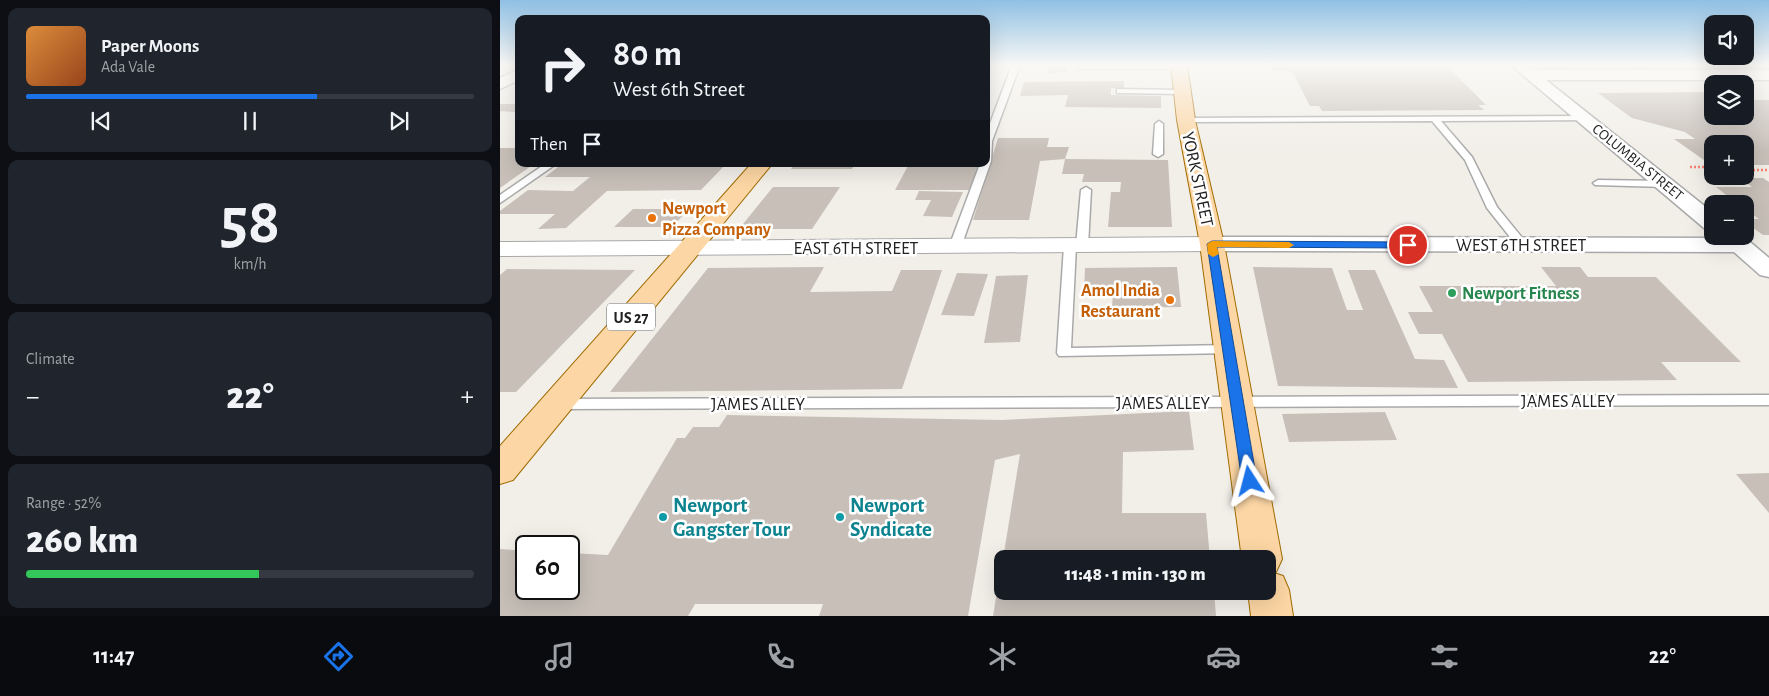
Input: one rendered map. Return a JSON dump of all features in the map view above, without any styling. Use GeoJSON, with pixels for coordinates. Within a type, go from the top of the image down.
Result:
{"type":"FeatureCollection","features":[{"type":"Feature","properties":{"kind":"main road","name":"YORK STREET"},"geometry":{"type":"LineString","coordinates":[[1182,94],[1186,120],[1212,244],[1261,550]]}},
{"type":"Feature","properties":{"kind":"main road","name":"US 27"},"geometry":{"type":"LineString","coordinates":[[500,470],[759,167]]}},
{"type":"Feature","properties":{"kind":"main road"},"geometry":{"type":"LineString","coordinates":[[1270,600],[1272,616]]}},
{"type":"Feature","properties":{"kind":"street","name":"COLUMBIA STREET"},"geometry":{"type":"LineString","coordinates":[[1554,94],[1704,216]]}},
{"type":"Feature","properties":{"kind":"street","name":"WEST 6TH STREET"},"geometry":{"type":"LineString","coordinates":[[1212,244],[1522,245],[1704,242]]}},
{"type":"Feature","properties":{"kind":"street","name":"EAST 6TH STREET"},"geometry":{"type":"LineString","coordinates":[[500,249],[1212,244]]}},
{"type":"Feature","properties":{"kind":"street"},"geometry":{"type":"LineString","coordinates":[[1739,245],[1767,266]]}},
{"type":"Feature","properties":{"kind":"lane"},"geometry":{"type":"LineString","coordinates":[[990,136],[1005,94]]}},
{"type":"Feature","properties":{"kind":"lane"},"geometry":{"type":"LineString","coordinates":[[1186,120],[1584,118]]}},
{"type":"Feature","properties":{"kind":"lane"},"geometry":{"type":"LineString","coordinates":[[1435,119],[1469,159],[1492,208],[1522,245]]}},
{"type":"Feature","properties":{"kind":"lane"},"geometry":{"type":"LineString","coordinates":[[1158,154],[1159,124]]}},
{"type":"Feature","properties":{"kind":"lane"},"geometry":{"type":"LineString","coordinates":[[500,200],[547,167]]}},
{"type":"Feature","properties":{"kind":"lane"},"geometry":{"type":"LineString","coordinates":[[955,247],[984,167]]}},
{"type":"Feature","properties":{"kind":"lane"},"geometry":{"type":"LineString","coordinates":[[1598,183],[1665,184]]}},
{"type":"Feature","properties":{"kind":"lane"},"geometry":{"type":"LineString","coordinates":[[1086,190],[1076,246],[1064,353],[1228,350]]}},
{"type":"Feature","properties":{"kind":"lane","name":"JAMES ALLEY"},"geometry":{"type":"LineString","coordinates":[[558,404],[1769,400]]}},
{"type":"Feature","properties":{"kind":"path"},"geometry":{"type":"LineString","coordinates":[[1690,167],[1704,167]]}},
{"type":"Feature","properties":{"kind":"path"},"geometry":{"type":"LineString","coordinates":[[1754,171],[1769,170]]}},
{"type":"Feature","properties":{"kind":"building"},"geometry":{"type":"Polygon","coordinates":[[[1021,94],[1111,94],[1161,96],[1161,108],[1065,107],[1068,95],[1020,96],[1021,94]]]}},
{"type":"Feature","properties":{"kind":"building"},"geometry":{"type":"Polygon","coordinates":[[[1304,94],[1475,94],[1486,105],[1478,105],[1484,110],[1322,111],[1319,106],[1310,106],[1304,94]]]}},
{"type":"Feature","properties":{"kind":"building"},"geometry":{"type":"Polygon","coordinates":[[[1599,94],[1704,94],[1704,125],[1754,125],[1754,100],[1769,100],[1769,165],[1754,165],[1754,135],[1704,135],[1704,160],[1674,139],[1695,139],[1685,132],[1632,118],[1599,94]]]}},
{"type":"Feature","properties":{"kind":"building"},"geometry":{"type":"Polygon","coordinates":[[[500,104],[515,104],[514,112],[500,111],[500,104]]]}},
{"type":"Feature","properties":{"kind":"building"},"geometry":{"type":"Polygon","coordinates":[[[998,138],[1049,138],[1047,147],[1069,147],[1065,159],[1040,161],[1029,220],[973,220],[998,138]]]}},
{"type":"Feature","properties":{"kind":"building"},"geometry":{"type":"Polygon","coordinates":[[[500,148],[515,148],[515,167],[530,167],[500,188],[500,148]]]}},
{"type":"Feature","properties":{"kind":"building"},"geometry":{"type":"Polygon","coordinates":[[[1065,159],[1168,160],[1172,227],[1108,227],[1111,192],[1120,192],[1121,182],[1082,182],[1084,174],[1062,174],[1065,159]]]}},
{"type":"Feature","properties":{"kind":"building"},"geometry":{"type":"Polygon","coordinates":[[[558,167],[723,167],[701,190],[607,191],[566,228],[538,229],[555,214],[500,214],[500,211],[528,190],[573,191],[590,177],[545,177],[558,167]]]}},
{"type":"Feature","properties":{"kind":"building"},"geometry":{"type":"Polygon","coordinates":[[[793,167],[853,167],[852,169],[791,169],[793,167]]]}},
{"type":"Feature","properties":{"kind":"building"},"geometry":{"type":"Polygon","coordinates":[[[907,167],[979,167],[970,190],[895,190],[907,167]]]}},
{"type":"Feature","properties":{"kind":"building"},"geometry":{"type":"Polygon","coordinates":[[[1754,178],[1763,178],[1769,182],[1769,235],[1763,235],[1754,228],[1754,219],[1759,219],[1754,215],[1754,195],[1726,195],[1716,187],[1752,187],[1749,185],[1754,185],[1754,178]]]}},
{"type":"Feature","properties":{"kind":"building"},"geometry":{"type":"Polygon","coordinates":[[[773,187],[840,187],[812,229],[739,229],[773,187]]]}},
{"type":"Feature","properties":{"kind":"building"},"geometry":{"type":"Polygon","coordinates":[[[919,191],[963,192],[952,217],[923,216],[931,200],[915,200],[919,191]]]}},
{"type":"Feature","properties":{"kind":"building","name":"Newport Pizza Company"},"geometry":{"type":"Polygon","coordinates":[[[633,209],[689,209],[672,227],[614,227],[633,209]]]}},
{"type":"Feature","properties":{"kind":"building"},"geometry":{"type":"Polygon","coordinates":[[[824,267],[810,292],[892,291],[901,270],[942,270],[902,389],[610,392],[708,268],[824,267]]]}},
{"type":"Feature","properties":{"kind":"building"},"geometry":{"type":"Polygon","coordinates":[[[1177,267],[1181,307],[1112,308],[1113,292],[1084,292],[1085,268],[1177,267]]]}},
{"type":"Feature","properties":{"kind":"building"},"geometry":{"type":"Polygon","coordinates":[[[1253,267],[1332,268],[1347,310],[1363,310],[1348,270],[1375,270],[1415,359],[1444,360],[1458,388],[1278,386],[1253,267]]]}},
{"type":"Feature","properties":{"kind":"building"},"geometry":{"type":"Polygon","coordinates":[[[1541,267],[1580,267],[1588,277],[1656,277],[1741,362],[1661,362],[1677,380],[1468,382],[1442,334],[1419,334],[1408,312],[1433,312],[1419,286],[1556,286],[1541,267]]]}},
{"type":"Feature","properties":{"kind":"building"},"geometry":{"type":"Polygon","coordinates":[[[507,269],[635,270],[516,392],[500,392],[500,275],[507,269]]]}},
{"type":"Feature","properties":{"kind":"building"},"geometry":{"type":"Polygon","coordinates":[[[957,273],[988,274],[974,316],[941,315],[957,273]]]}},
{"type":"Feature","properties":{"kind":"building"},"geometry":{"type":"Polygon","coordinates":[[[1028,275],[1020,342],[984,343],[996,276],[1028,275]]]}},
{"type":"Feature","properties":{"kind":"building"},"geometry":{"type":"Polygon","coordinates":[[[1189,411],[1194,450],[1123,452],[1122,513],[1206,513],[1209,550],[1004,550],[1020,454],[995,460],[968,616],[819,616],[823,604],[695,604],[688,616],[500,616],[500,549],[515,550],[515,600],[580,600],[580,554],[608,555],[677,438],[685,438],[693,427],[719,427],[727,415],[1002,420],[1189,411]]]}},
{"type":"Feature","properties":{"kind":"building"},"geometry":{"type":"Polygon","coordinates":[[[1385,412],[1397,440],[1289,442],[1282,414],[1385,412]]]}},
{"type":"Feature","properties":{"kind":"building"},"geometry":{"type":"Polygon","coordinates":[[[1769,473],[1769,513],[1736,474],[1769,473]]]}},
{"type":"Feature","properties":{"kind":"building"},"geometry":{"type":"Polygon","coordinates":[[[996,600],[1215,600],[1216,616],[993,616],[996,600]]]}},
{"type":"Feature","properties":{"kind":"slow traffic"},"geometry":{"type":"LineString","coordinates":[[1213,254],[1212,244],[1289,245]]}},
{"type":"Feature","properties":{"kind":"place","name":"Newport Pizza Company"},"geometry":{"type":"Point","coordinates":[652,218]}},
{"type":"Feature","properties":{"kind":"place","name":"Newport Fitness"},"geometry":{"type":"Point","coordinates":[1452,293]}},
{"type":"Feature","properties":{"kind":"place","name":"Amol India Restaurant"},"geometry":{"type":"Point","coordinates":[1170,300]}},
{"type":"Feature","properties":{"kind":"place","name":"Newport Gangster Tour"},"geometry":{"type":"Point","coordinates":[663,517]}},
{"type":"Feature","properties":{"kind":"place","name":"Newport Syndicate"},"geometry":{"type":"Point","coordinates":[840,517]}},
{"type":"Feature","properties":{"kind":"route"},"geometry":{"type":"LineString","coordinates":[[1250,481],[1212,244],[1408,245]]}}]}
